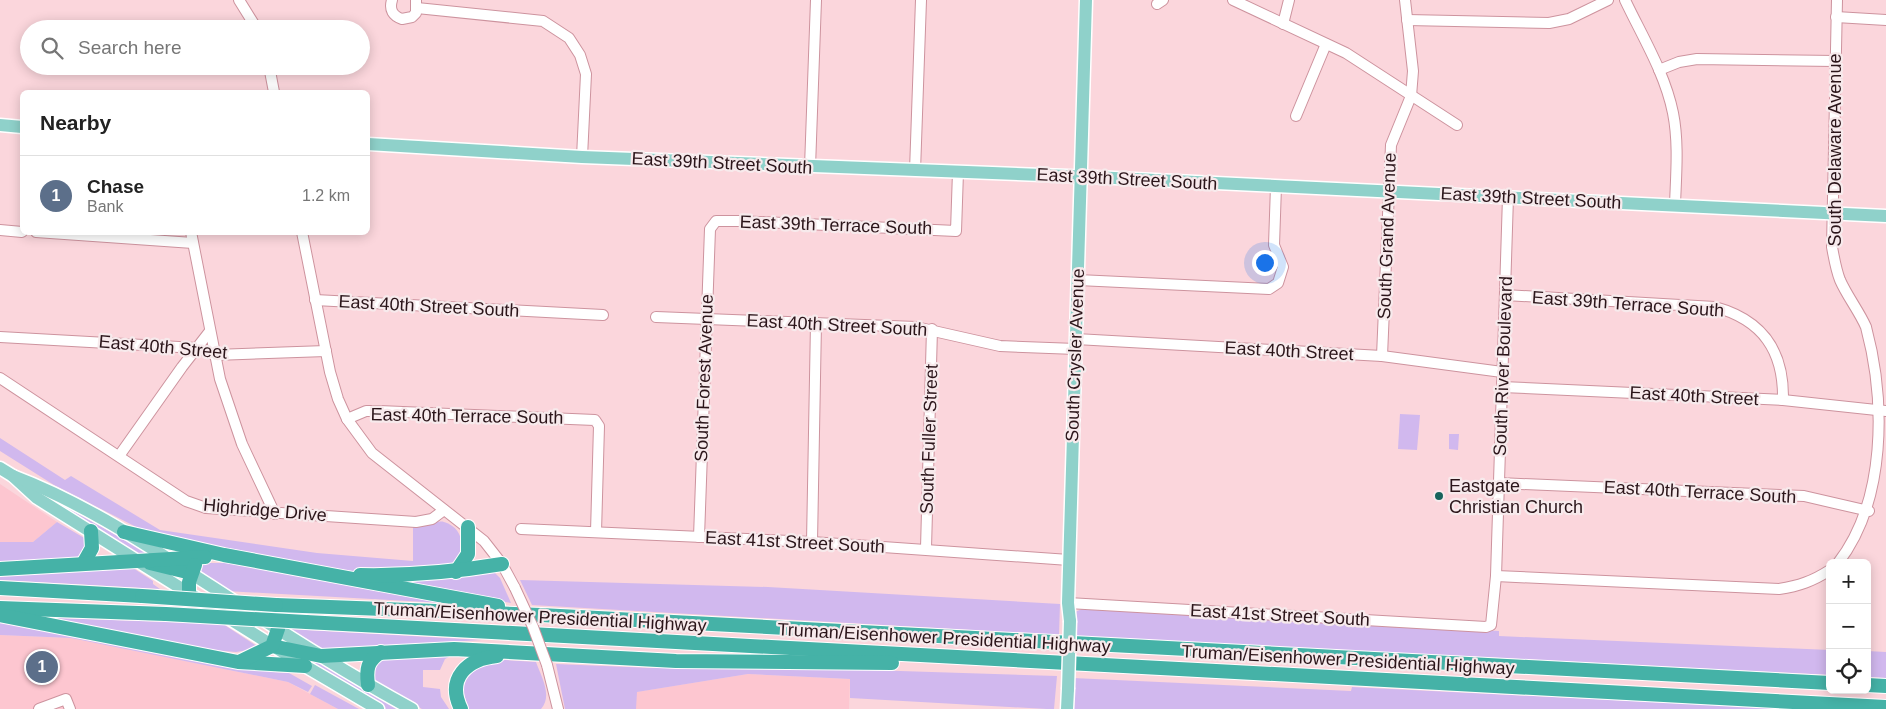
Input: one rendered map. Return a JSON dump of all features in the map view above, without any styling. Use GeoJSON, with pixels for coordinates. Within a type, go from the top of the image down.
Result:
{"type":"FeatureCollection","features":[{"type":"Feature","properties":{"kind":"highway"},"geometry":{"type":"LineString","coordinates":[[456,572],[468,554],[468,527]]}},
{"type":"Feature","properties":{"kind":"highway"},"geometry":{"type":"LineString","coordinates":[[83,564],[92,548],[91,531]]}},
{"type":"Feature","properties":{"kind":"highway"},"geometry":{"type":"LineString","coordinates":[[124,532],[224,555],[541,614]]}},
{"type":"Feature","properties":{"kind":"highway"},"geometry":{"type":"LineString","coordinates":[[0,569],[137,562],[167,558],[224,555]]}},
{"type":"Feature","properties":{"kind":"highway"},"geometry":{"type":"LineString","coordinates":[[189,594],[191,573],[196,562],[204,557]]}},
{"type":"Feature","properties":{"kind":"highway"},"geometry":{"type":"LineString","coordinates":[[137,562],[191,573]]}},
{"type":"Feature","properties":{"kind":"highway"},"geometry":{"type":"LineString","coordinates":[[334,574],[404,576],[456,572],[502,564]]}},
{"type":"Feature","properties":{"kind":"highway","name":"Truman/Eisenhower Presidential Highway"},"geometry":{"type":"LineString","coordinates":[[0,588],[276,605],[541,614],[1826,683]]}},
{"type":"Feature","properties":{"kind":"highway","name":"Truman/Eisenhower Presidential Highway"},"geometry":{"type":"LineString","coordinates":[[0,608],[166,614],[1886,707]]}},
{"type":"Feature","properties":{"kind":"highway"},"geometry":{"type":"LineString","coordinates":[[0,616],[238,662],[304,666]]}},
{"type":"Feature","properties":{"kind":"highway"},"geometry":{"type":"LineString","coordinates":[[272,646],[278,629]]}},
{"type":"Feature","properties":{"kind":"highway"},"geometry":{"type":"LineString","coordinates":[[238,662],[272,646],[321,656],[454,649],[676,661],[1033,662]]}},
{"type":"Feature","properties":{"kind":"highway"},"geometry":{"type":"LineString","coordinates":[[368,685],[368,665],[371,658],[381,652]]}},
{"type":"Feature","properties":{"kind":"highway"},"geometry":{"type":"LineString","coordinates":[[461,709],[456,690],[458,677],[465,667],[486,657],[524,654]]}},
{"type":"Feature","properties":{"kind":"highway"},"geometry":{"type":"LineString","coordinates":[[1871,685],[1886,686]]}},
{"type":"Feature","properties":{"kind":"main road","name":"South Crysler Avenue"},"geometry":{"type":"LineString","coordinates":[[1066,709],[1070,621],[1068,603],[1069,560],[1086,0]]}},
{"type":"Feature","properties":{"kind":"main road"},"geometry":{"type":"LineString","coordinates":[[0,126],[20,127]]}},
{"type":"Feature","properties":{"kind":"main road","name":"East 39th Street South"},"geometry":{"type":"LineString","coordinates":[[370,144],[582,157],[1081,176],[1886,216]]}},
{"type":"Feature","properties":{"kind":"main road"},"geometry":{"type":"LineString","coordinates":[[0,468],[13,476],[43,487],[124,532],[368,685],[412,709]]}},
{"type":"Feature","properties":{"kind":"main road"},"geometry":{"type":"LineString","coordinates":[[13,476],[36,498],[304,666],[378,709]]}},
{"type":"Feature","properties":{"kind":"street"},"geometry":{"type":"LineString","coordinates":[[240,0],[252,20]]}},
{"type":"Feature","properties":{"kind":"street"},"geometry":{"type":"LineString","coordinates":[[392,0],[391,10],[393,14],[402,19],[412,16],[416,4],[543,21],[558,29],[573,44],[580,55],[586,74],[582,157]]}},
{"type":"Feature","properties":{"kind":"street"},"geometry":{"type":"LineString","coordinates":[[810,167],[816,0]]}},
{"type":"Feature","properties":{"kind":"street"},"geometry":{"type":"LineString","coordinates":[[915,171],[921,0]]}},
{"type":"Feature","properties":{"kind":"street"},"geometry":{"type":"LineString","coordinates":[[1232,0],[1346,53],[1457,124]]}},
{"type":"Feature","properties":{"kind":"street"},"geometry":{"type":"LineString","coordinates":[[1283,24],[1289,0]]}},
{"type":"Feature","properties":{"kind":"street","name":"South Grand Avenue"},"geometry":{"type":"LineString","coordinates":[[1382,356],[1391,145],[1396,126],[1411,96],[1414,71],[1405,0]]}},
{"type":"Feature","properties":{"kind":"street"},"geometry":{"type":"LineString","coordinates":[[1407,20],[1549,23],[1569,19],[1608,0]]}},
{"type":"Feature","properties":{"kind":"street"},"geometry":{"type":"LineString","coordinates":[[1624,0],[1659,70],[1668,93],[1676,131],[1675,205]]}},
{"type":"Feature","properties":{"kind":"street","name":"South Delaware Avenue"},"geometry":{"type":"LineString","coordinates":[[1837,0],[1831,235],[1840,280],[1865,325],[1870,340],[1885,411],[1878,482],[1869,511]]}},
{"type":"Feature","properties":{"kind":"street"},"geometry":{"type":"LineString","coordinates":[[1836,16],[1886,20]]}},
{"type":"Feature","properties":{"kind":"street"},"geometry":{"type":"LineString","coordinates":[[1296,116],[1326,44]]}},
{"type":"Feature","properties":{"kind":"street"},"geometry":{"type":"LineString","coordinates":[[1659,70],[1679,62],[1697,59],[1835,61]]}},
{"type":"Feature","properties":{"kind":"street"},"geometry":{"type":"LineString","coordinates":[[271,75],[274,90]]}},
{"type":"Feature","properties":{"kind":"street","name":"East 39th Terrace South"},"geometry":{"type":"LineString","coordinates":[[716,221],[956,231],[958,172]]}},
{"type":"Feature","properties":{"kind":"street"},"geometry":{"type":"LineString","coordinates":[[1078,280],[1269,288],[1277,284],[1283,267],[1274,245],[1276,186]]}},
{"type":"Feature","properties":{"kind":"street","name":"South River Boulevard"},"geometry":{"type":"LineString","coordinates":[[1491,625],[1496,576],[1508,197]]}},
{"type":"Feature","properties":{"kind":"street","name":"South Forest Avenue"},"geometry":{"type":"LineString","coordinates":[[699,537],[709,236],[716,221]]}},
{"type":"Feature","properties":{"kind":"street"},"geometry":{"type":"LineString","coordinates":[[0,230],[20,232]]}},
{"type":"Feature","properties":{"kind":"street"},"geometry":{"type":"LineString","coordinates":[[76,235],[194,244]]}},
{"type":"Feature","properties":{"kind":"street"},"geometry":{"type":"LineString","coordinates":[[192,235],[215,354],[232,418],[275,514]]}},
{"type":"Feature","properties":{"kind":"street"},"geometry":{"type":"LineString","coordinates":[[303,235],[326,351],[338,400],[347,419],[372,453],[468,527],[484,542],[502,564],[516,588],[533,627],[547,665],[558,709]]}},
{"type":"Feature","properties":{"kind":"street","name":"East 39th Terrace South"},"geometry":{"type":"LineString","coordinates":[[1505,295],[1715,307],[1731,311],[1756,326],[1772,346],[1782,374],[1783,400]]}},
{"type":"Feature","properties":{"kind":"street","name":"East 40th Street South"},"geometry":{"type":"LineString","coordinates":[[316,300],[603,315]]}},
{"type":"Feature","properties":{"kind":"street","name":"East 40th Street South"},"geometry":{"type":"LineString","coordinates":[[656,317],[932,329],[1000,346],[1076,344]]}},
{"type":"Feature","properties":{"kind":"street"},"geometry":{"type":"LineString","coordinates":[[812,542],[816,323]]}},
{"type":"Feature","properties":{"kind":"street","name":"South Fuller Street"},"geometry":{"type":"LineString","coordinates":[[926,548],[932,329]]}},
{"type":"Feature","properties":{"kind":"street"},"geometry":{"type":"LineString","coordinates":[[119,456],[210,331]]}},
{"type":"Feature","properties":{"kind":"street","name":"East 40th Street"},"geometry":{"type":"LineString","coordinates":[[0,337],[197,348],[215,354],[326,351]]}},
{"type":"Feature","properties":{"kind":"street","name":"East 40th Street"},"geometry":{"type":"LineString","coordinates":[[1076,344],[1382,356],[1502,372]]}},
{"type":"Feature","properties":{"kind":"street","name":"Highridge Drive"},"geometry":{"type":"LineString","coordinates":[[0,378],[186,500],[200,506],[275,514],[416,522],[432,518],[444,510]]}},
{"type":"Feature","properties":{"kind":"street","name":"East 40th Street"},"geometry":{"type":"LineString","coordinates":[[1502,387],[1783,400],[1885,411]]}},
{"type":"Feature","properties":{"kind":"street","name":"East 40th Terrace South"},"geometry":{"type":"LineString","coordinates":[[347,419],[366,411],[379,411],[595,420],[599,426],[596,532]]}},
{"type":"Feature","properties":{"kind":"street","name":"East 40th Terrace South"},"geometry":{"type":"LineString","coordinates":[[1499,483],[1804,496],[1869,511]]}},
{"type":"Feature","properties":{"kind":"street"},"geometry":{"type":"LineString","coordinates":[[1841,559],[1860,533],[1869,511]]}},
{"type":"Feature","properties":{"kind":"street","name":"East 41st Street South"},"geometry":{"type":"LineString","coordinates":[[521,529],[926,548],[974,554],[1069,560]]}},
{"type":"Feature","properties":{"kind":"street"},"geometry":{"type":"LineString","coordinates":[[1496,576],[1778,589],[1806,584],[1826,572]]}},
{"type":"Feature","properties":{"kind":"street","name":"East 41st Street South"},"geometry":{"type":"LineString","coordinates":[[1068,603],[1476,627],[1491,625]]}},
{"type":"Feature","properties":{"kind":"street"},"geometry":{"type":"LineString","coordinates":[[39,709],[66,699],[70,709]]}},
{"type":"Feature","properties":{"kind":"shaded area"},"geometry":{"type":"Polygon","coordinates":[[[1400,414],[1420,415],[1417,450],[1398,449],[1400,414]]]}},
{"type":"Feature","properties":{"kind":"shaded area"},"geometry":{"type":"Polygon","coordinates":[[[1449,434],[1459,434],[1458,450],[1449,449],[1449,434]]]}},
{"type":"Feature","properties":{"kind":"shaded area"},"geometry":{"type":"Polygon","coordinates":[[[0,438],[65,480],[71,476],[160,530],[317,553],[413,561],[413,526],[444,522],[457,530],[460,536],[461,549],[455,562],[450,567],[382,572],[352,571],[146,532],[54,485],[0,451],[0,438]]]}},
{"type":"Feature","properties":{"kind":"shaded area"},"geometry":{"type":"Polygon","coordinates":[[[0,484],[57,522],[33,542],[0,542],[0,484]]]}},
{"type":"Feature","properties":{"kind":"shaded area"},"geometry":{"type":"Polygon","coordinates":[[[64,506],[154,556],[137,557],[62,509],[64,506]]]}},
{"type":"Feature","properties":{"kind":"shaded area"},"geometry":{"type":"Polygon","coordinates":[[[57,522],[86,539],[87,545],[82,555],[74,559],[0,563],[0,542],[33,542],[57,522]]]}},
{"type":"Feature","properties":{"kind":"shaded area"},"geometry":{"type":"Polygon","coordinates":[[[204,563],[229,563],[444,601],[444,603],[226,591],[199,571],[199,566],[204,563]]]}},
{"type":"Feature","properties":{"kind":"shaded area"},"geometry":{"type":"Polygon","coordinates":[[[133,568],[153,581],[153,584],[160,589],[0,580],[0,573],[133,568]]]}},
{"type":"Feature","properties":{"kind":"shaded area"},"geometry":{"type":"Polygon","coordinates":[[[494,572],[500,578],[511,603],[403,586],[392,580],[494,572]]]}},
{"type":"Feature","properties":{"kind":"shaded area"},"geometry":{"type":"Polygon","coordinates":[[[520,580],[768,587],[1060,604],[1059,635],[532,605],[520,580]]]}},
{"type":"Feature","properties":{"kind":"shaded area"},"geometry":{"type":"Polygon","coordinates":[[[1082,609],[1499,631],[1499,636],[1826,650],[1826,675],[1073,636],[1075,612],[1082,609]]]}},
{"type":"Feature","properties":{"kind":"shaded area"},"geometry":{"type":"Polygon","coordinates":[[[58,618],[223,624],[260,648],[236,652],[212,650],[59,620],[58,618]]]}},
{"type":"Feature","properties":{"kind":"shaded area"},"geometry":{"type":"Polygon","coordinates":[[[0,623],[273,668],[273,672],[289,673],[312,686],[308,692],[288,682],[71,638],[0,635],[0,623]]]}},
{"type":"Feature","properties":{"kind":"shaded area"},"geometry":{"type":"Polygon","coordinates":[[[289,629],[482,640],[323,649],[289,629]]]}},
{"type":"Feature","properties":{"kind":"shaded area"},"geometry":{"type":"Polygon","coordinates":[[[0,635],[71,638],[288,682],[338,709],[0,709],[0,635]]]}},
{"type":"Feature","properties":{"kind":"shaded area"},"geometry":{"type":"Polygon","coordinates":[[[288,650],[314,658],[398,709],[386,709],[360,696],[288,650]]]}},
{"type":"Feature","properties":{"kind":"shaded area"},"geometry":{"type":"Polygon","coordinates":[[[1871,651],[1886,652],[1886,678],[1871,677],[1871,651]]]}},
{"type":"Feature","properties":{"kind":"shaded area"},"geometry":{"type":"Polygon","coordinates":[[[456,653],[445,659],[440,670],[423,670],[423,687],[440,689],[441,697],[449,709],[422,709],[375,683],[372,664],[377,659],[456,653]]]}},
{"type":"Feature","properties":{"kind":"shaded area"},"geometry":{"type":"Polygon","coordinates":[[[505,660],[536,662],[546,692],[546,698],[541,709],[469,709],[461,686],[465,679],[479,667],[505,660]]]}},
{"type":"Feature","properties":{"kind":"shaded area"},"geometry":{"type":"Polygon","coordinates":[[[556,664],[653,668],[806,668],[1057,676],[1054,709],[850,698],[850,679],[748,674],[637,692],[636,709],[565,709],[556,664]]]}},
{"type":"Feature","properties":{"kind":"shaded area"},"geometry":{"type":"Polygon","coordinates":[[[748,674],[850,679],[849,709],[636,709],[636,692],[748,674]]]}},
{"type":"Feature","properties":{"kind":"shaded area"},"geometry":{"type":"Polygon","coordinates":[[[1073,678],[1351,691],[1352,687],[1791,709],[1070,709],[1073,678]]]}},
{"type":"Feature","properties":{"kind":"shaded area"},"geometry":{"type":"Polygon","coordinates":[[[315,685],[359,709],[338,709],[310,694],[315,685]]]}},
{"type":"Feature","properties":{"kind":"place","name":"Eastgate Christian Church"},"geometry":{"type":"Point","coordinates":[1439,496]}},
{"type":"Feature","properties":{"kind":"place","name":"Chase"},"geometry":{"type":"Point","coordinates":[42,667]}}]}
